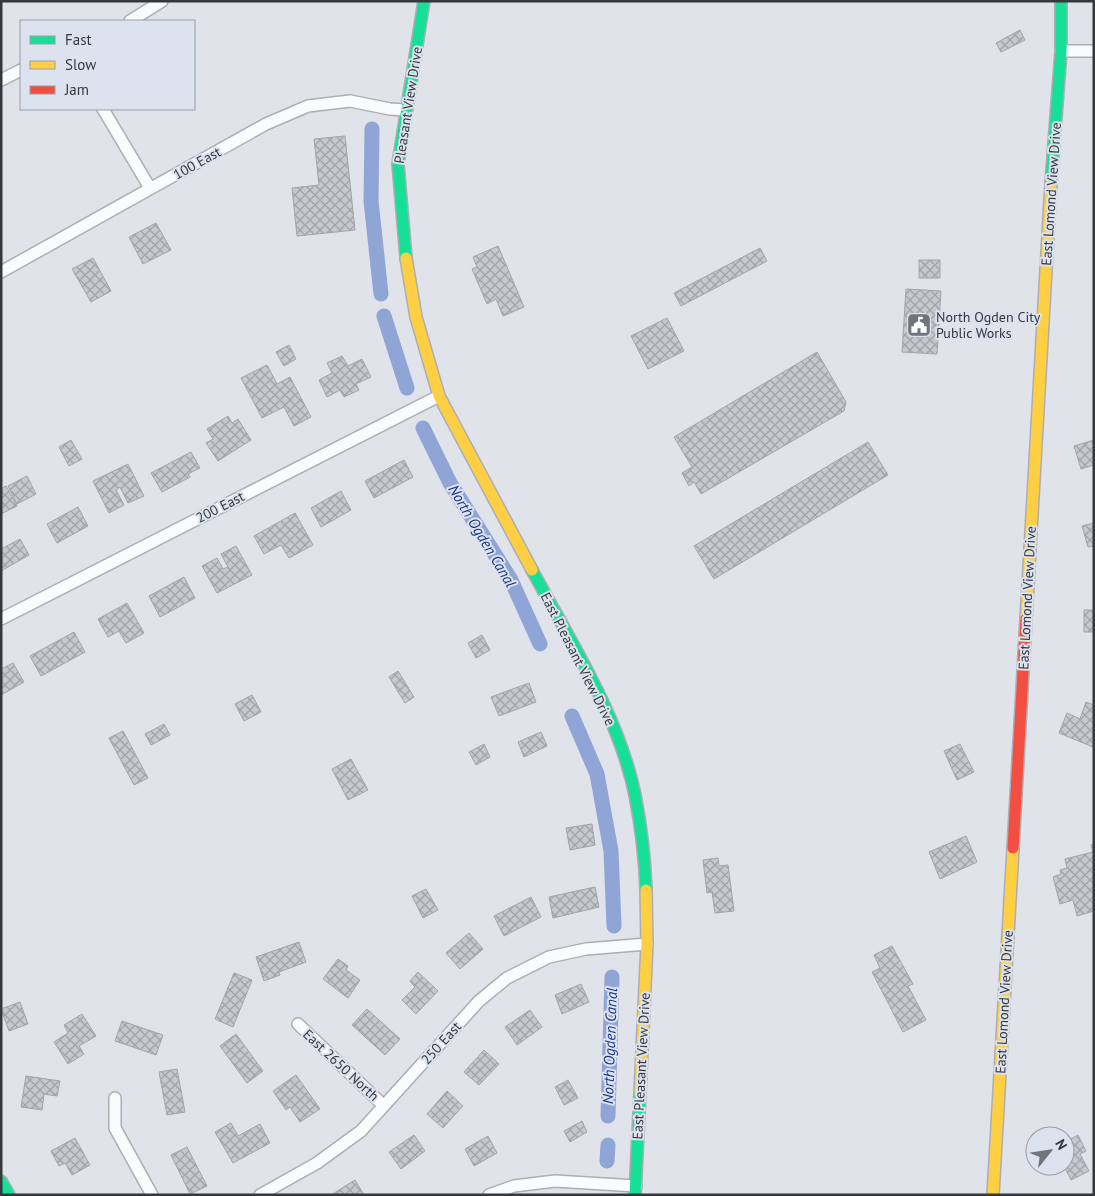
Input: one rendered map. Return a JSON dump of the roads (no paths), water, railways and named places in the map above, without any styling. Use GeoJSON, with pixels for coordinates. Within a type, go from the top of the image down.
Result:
{"type":"FeatureCollection","features":[{"type":"Feature","properties":{"kind":"street"},"geometry":{"type":"LineString","coordinates":[[132,20],[162,1]]}},
{"type":"Feature","properties":{"kind":"street","name":"Pleasant View Drive"},"geometry":{"type":"LineString","coordinates":[[407,268],[398,164],[424,1]]}},
{"type":"Feature","properties":{"kind":"street","name":"East Lomond View Drive"},"geometry":{"type":"LineString","coordinates":[[993,1195],[1046,268],[1061,51],[1061,1]]}},
{"type":"Feature","properties":{"kind":"street"},"geometry":{"type":"LineString","coordinates":[[1061,51],[1094,51]]}},
{"type":"Feature","properties":{"kind":"street"},"geometry":{"type":"LineString","coordinates":[[1,80],[20,70]]}},
{"type":"Feature","properties":{"kind":"street","name":"100 East"},"geometry":{"type":"LineString","coordinates":[[1,272],[266,124],[308,106],[350,101],[390,109],[406,110]]}},
{"type":"Feature","properties":{"kind":"street"},"geometry":{"type":"LineString","coordinates":[[104,110],[150,188]]}},
{"type":"Feature","properties":{"kind":"street","name":"East Pleasant View Drive"},"geometry":{"type":"LineString","coordinates":[[407,268],[416,317],[439,396],[577,652],[612,725],[635,795],[645,870],[647,944],[635,1190]]}},
{"type":"Feature","properties":{"kind":"street","name":"200 East"},"geometry":{"type":"LineString","coordinates":[[1,619],[439,396]]}},
{"type":"Feature","properties":{"kind":"street","name":"250 East"},"geometry":{"type":"LineString","coordinates":[[260,1195],[317,1163],[361,1132],[480,1001],[508,978],[549,957],[586,949],[647,944]]}},
{"type":"Feature","properties":{"kind":"street","name":"East 2650 North"},"geometry":{"type":"LineString","coordinates":[[298,1024],[384,1106]]}},
{"type":"Feature","properties":{"kind":"street"},"geometry":{"type":"LineString","coordinates":[[115,1098],[115,1128],[152,1195]]}},
{"type":"Feature","properties":{"kind":"street"},"geometry":{"type":"LineString","coordinates":[[1,1181],[9,1195]]}},
{"type":"Feature","properties":{"kind":"street"},"geometry":{"type":"LineString","coordinates":[[489,1195],[514,1186],[555,1181],[635,1190]]}},
{"type":"Feature","properties":{"kind":"waterway","name":"North Ogden Canal"},"geometry":{"type":"LineString","coordinates":[[372,129],[371,201],[381,294]]}},
{"type":"Feature","properties":{"kind":"waterway","name":"North Ogden Canal"},"geometry":{"type":"LineString","coordinates":[[384,316],[407,388]]}},
{"type":"Feature","properties":{"kind":"waterway","name":"North Ogden Canal"},"geometry":{"type":"LineString","coordinates":[[423,428],[450,483],[511,580],[540,644]]}},
{"type":"Feature","properties":{"kind":"waterway","name":"North Ogden Canal"},"geometry":{"type":"LineString","coordinates":[[572,716],[597,774],[611,851],[614,926]]}},
{"type":"Feature","properties":{"kind":"waterway","name":"North Ogden Canal"},"geometry":{"type":"LineString","coordinates":[[608,1116],[612,977]]}},
{"type":"Feature","properties":{"kind":"waterway","name":"North Ogden Canal"},"geometry":{"type":"LineString","coordinates":[[607,1161],[608,1145]]}},
{"type":"Feature","properties":{"kind":"place","name":"North Ogden City Public Works"},"geometry":{"type":"Point","coordinates":[919,325]}}]}
